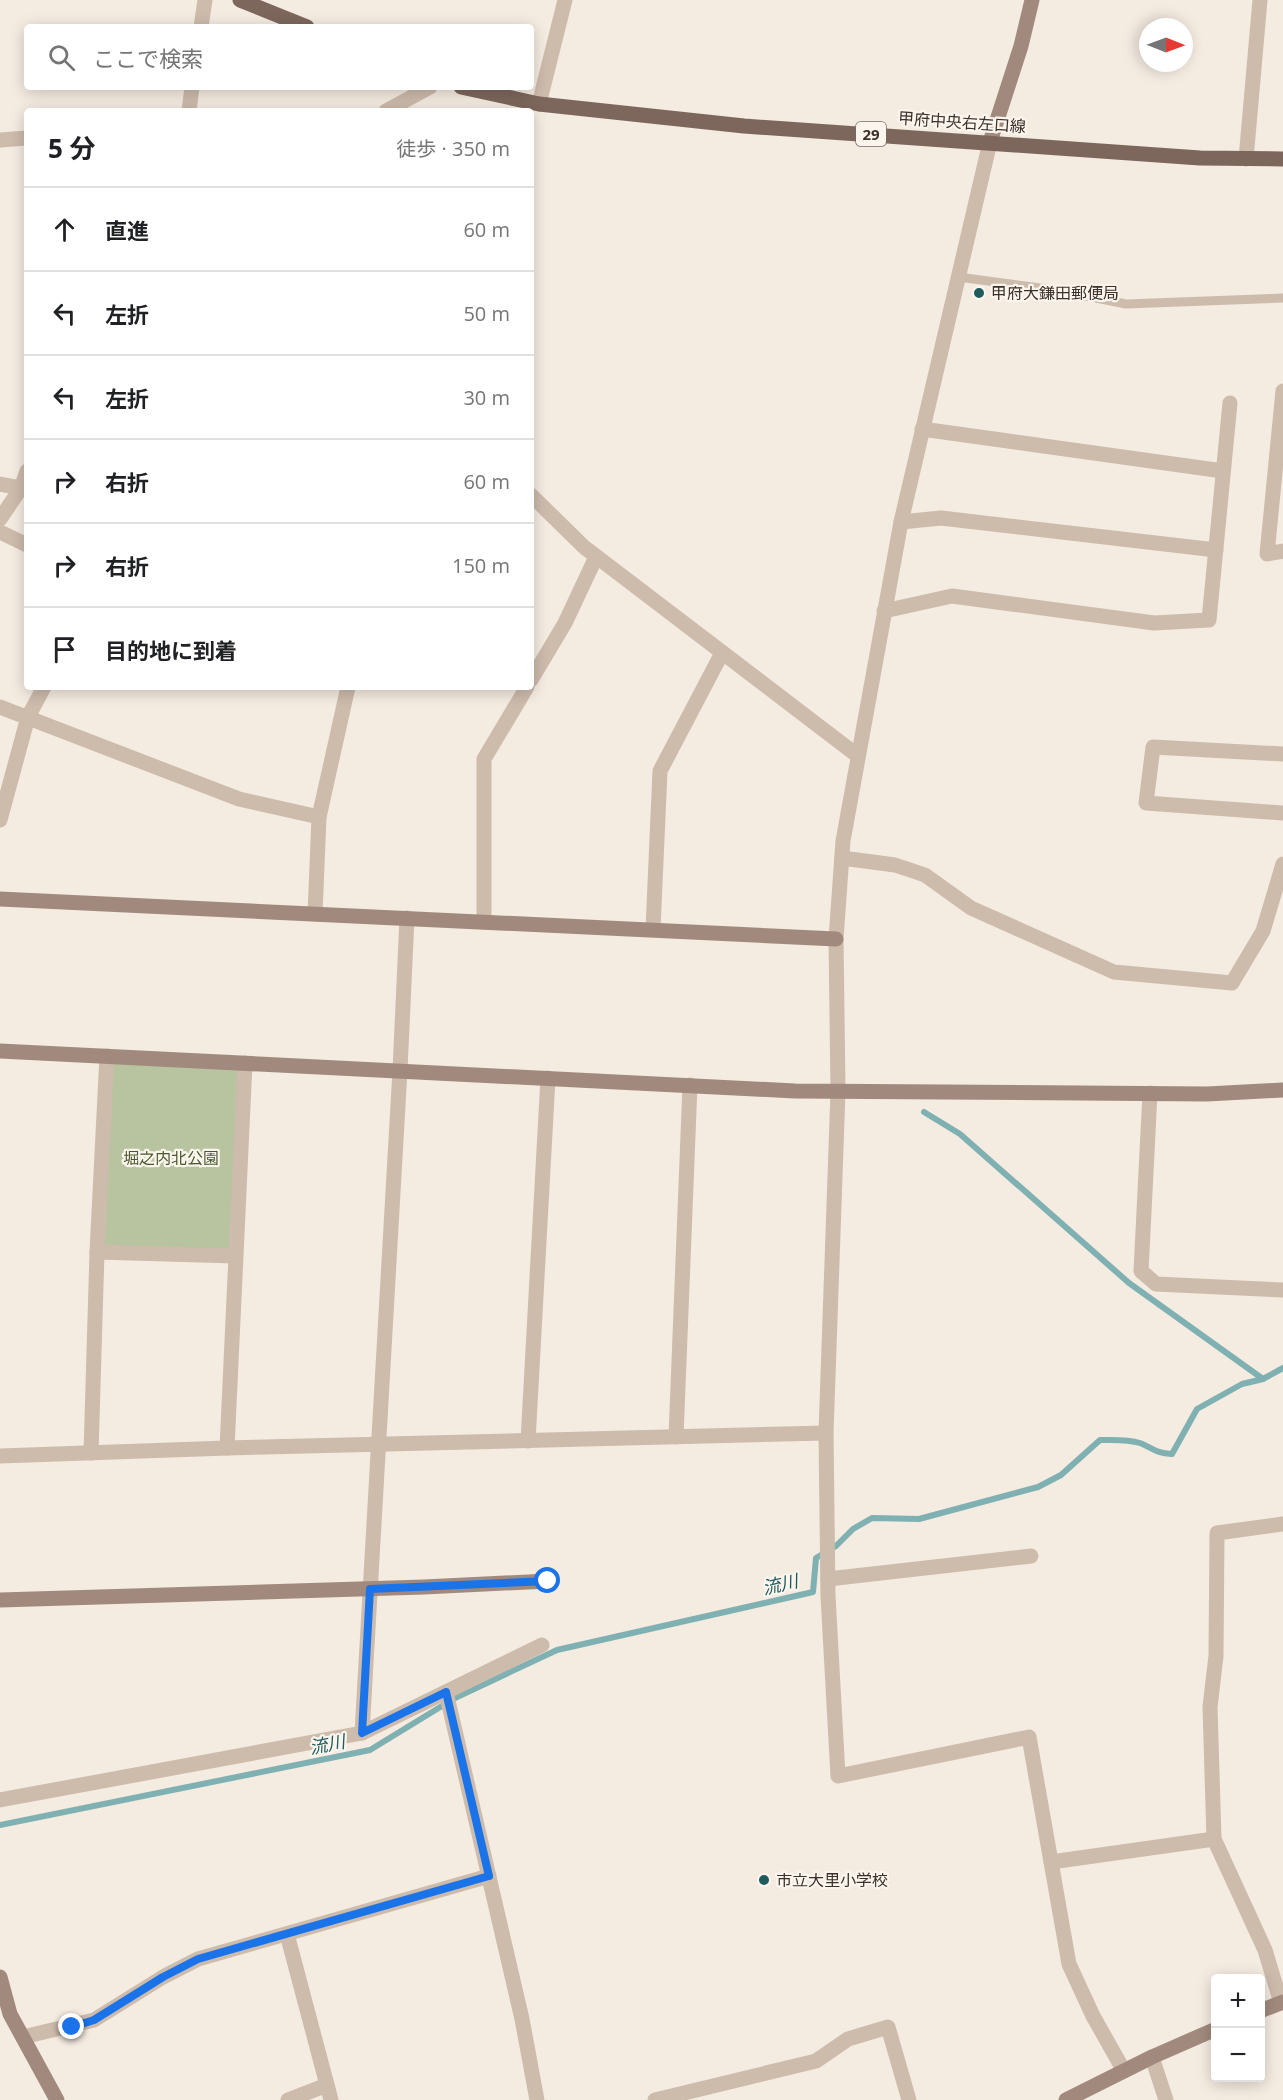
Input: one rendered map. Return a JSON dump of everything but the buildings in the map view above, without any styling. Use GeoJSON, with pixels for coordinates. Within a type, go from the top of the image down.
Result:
{"type":"FeatureCollection","features":[{"type":"Feature","properties":{"kind":"main road"},"geometry":{"type":"LineString","coordinates":[[240,0],[300,24]]}},
{"type":"Feature","properties":{"kind":"main road","name":"甲府中央右左口線"},"geometry":{"type":"LineString","coordinates":[[475,90],[539,104],[744,126],[1200,158],[1283,159]]}},
{"type":"Feature","properties":{"kind":"street"},"geometry":{"type":"LineString","coordinates":[[201,24],[205,0]]}},
{"type":"Feature","properties":{"kind":"street"},"geometry":{"type":"LineString","coordinates":[[539,104],[565,0]]}},
{"type":"Feature","properties":{"kind":"street"},"geometry":{"type":"LineString","coordinates":[[1032,0],[1021,46],[990,142],[901,522],[843,841],[836,939],[838,1091],[826,1433],[828,1572],[838,1776],[1029,1737],[1069,1964],[1093,2016],[1124,2071]]}},
{"type":"Feature","properties":{"kind":"street"},"geometry":{"type":"LineString","coordinates":[[1246,159],[1260,0]]}},
{"type":"Feature","properties":{"kind":"street"},"geometry":{"type":"LineString","coordinates":[[189,108],[192,90]]}},
{"type":"Feature","properties":{"kind":"street"},"geometry":{"type":"LineString","coordinates":[[392,108],[424,90]]}},
{"type":"Feature","properties":{"kind":"street"},"geometry":{"type":"LineString","coordinates":[[0,140],[24,138]]}},
{"type":"Feature","properties":{"kind":"street"},"geometry":{"type":"LineString","coordinates":[[1283,391],[1280,463],[1267,554],[1283,551]]}},
{"type":"Feature","properties":{"kind":"street"},"geometry":{"type":"LineString","coordinates":[[884,611],[952,596],[1154,623],[1209,620],[1230,403]]}},
{"type":"Feature","properties":{"kind":"street"},"geometry":{"type":"LineString","coordinates":[[922,429],[1223,471]]}},
{"type":"Feature","properties":{"kind":"street"},"geometry":{"type":"LineString","coordinates":[[0,519],[21,488],[24,480]]}},
{"type":"Feature","properties":{"kind":"street"},"geometry":{"type":"LineString","coordinates":[[0,484],[21,488]]}},
{"type":"Feature","properties":{"kind":"street"},"geometry":{"type":"LineString","coordinates":[[534,498],[596,557],[858,756]]}},
{"type":"Feature","properties":{"kind":"street"},"geometry":{"type":"LineString","coordinates":[[901,522],[940,518],[1216,550]]}},
{"type":"Feature","properties":{"kind":"street"},"geometry":{"type":"LineString","coordinates":[[0,532],[24,544]]}},
{"type":"Feature","properties":{"kind":"street"},"geometry":{"type":"LineString","coordinates":[[534,675],[565,623],[596,557]]}},
{"type":"Feature","properties":{"kind":"street"},"geometry":{"type":"LineString","coordinates":[[653,929],[660,771],[722,653]]}},
{"type":"Feature","properties":{"kind":"street"},"geometry":{"type":"LineString","coordinates":[[0,820],[28,717],[42,690]]}},
{"type":"Feature","properties":{"kind":"street"},"geometry":{"type":"LineString","coordinates":[[315,914],[319,818],[347,690]]}},
{"type":"Feature","properties":{"kind":"street"},"geometry":{"type":"LineString","coordinates":[[484,922],[484,759],[525,690]]}},
{"type":"Feature","properties":{"kind":"street"},"geometry":{"type":"LineString","coordinates":[[0,707],[239,799],[319,818]]}},
{"type":"Feature","properties":{"kind":"street"},"geometry":{"type":"LineString","coordinates":[[1283,754],[1153,747],[1146,803],[1283,813]]}},
{"type":"Feature","properties":{"kind":"street"},"geometry":{"type":"LineString","coordinates":[[842,858],[895,865],[925,874],[971,908],[1114,972],[1232,983],[1263,931],[1283,864]]}},
{"type":"Feature","properties":{"kind":"street"},"geometry":{"type":"LineString","coordinates":[[0,899],[836,939]]}},
{"type":"Feature","properties":{"kind":"street"},"geometry":{"type":"LineString","coordinates":[[362,1733],[407,918]]}},
{"type":"Feature","properties":{"kind":"street"},"geometry":{"type":"LineString","coordinates":[[0,1051],[795,1091],[1207,1094],[1283,1090]]}},
{"type":"Feature","properties":{"kind":"street"},"geometry":{"type":"LineString","coordinates":[[91,1453],[97,1252],[107,1056]]}},
{"type":"Feature","properties":{"kind":"street"},"geometry":{"type":"LineString","coordinates":[[227,1448],[245,1064]]}},
{"type":"Feature","properties":{"kind":"street"},"geometry":{"type":"LineString","coordinates":[[528,1441],[548,1078]]}},
{"type":"Feature","properties":{"kind":"street"},"geometry":{"type":"LineString","coordinates":[[676,1437],[690,1086]]}},
{"type":"Feature","properties":{"kind":"street"},"geometry":{"type":"LineString","coordinates":[[1150,1093],[1141,1271],[1156,1284],[1283,1290]]}},
{"type":"Feature","properties":{"kind":"street"},"geometry":{"type":"LineString","coordinates":[[97,1252],[235,1256]]}},
{"type":"Feature","properties":{"kind":"street"},"geometry":{"type":"LineString","coordinates":[[0,1456],[826,1433]]}},
{"type":"Feature","properties":{"kind":"street"},"geometry":{"type":"LineString","coordinates":[[1265,2009],[1282,2003],[1265,1950],[1214,1839],[1210,1707],[1216,1656],[1217,1533],[1283,1524]]}},
{"type":"Feature","properties":{"kind":"street"},"geometry":{"type":"LineString","coordinates":[[828,1572],[1031,1556]]}},
{"type":"Feature","properties":{"kind":"street"},"geometry":{"type":"LineString","coordinates":[[0,1600],[370,1589],[548,1581]]}},
{"type":"Feature","properties":{"kind":"street"},"geometry":{"type":"LineString","coordinates":[[0,1800],[362,1733],[447,1698],[542,1645]]}},
{"type":"Feature","properties":{"kind":"street"},"geometry":{"type":"LineString","coordinates":[[447,1698],[522,2019],[537,2100]]}},
{"type":"Feature","properties":{"kind":"street"},"geometry":{"type":"LineString","coordinates":[[1051,1862],[1214,1839]]}},
{"type":"Feature","properties":{"kind":"street"},"geometry":{"type":"LineString","coordinates":[[23,2037],[94,2020],[163,1977],[198,1959],[489,1876]]}},
{"type":"Feature","properties":{"kind":"street"},"geometry":{"type":"LineString","coordinates":[[287,1934],[329,2093],[288,2100]]}},
{"type":"Feature","properties":{"kind":"street"},"geometry":{"type":"LineString","coordinates":[[0,1977],[4,2008],[10,2014],[57,2100]]}},
{"type":"Feature","properties":{"kind":"street"},"geometry":{"type":"LineString","coordinates":[[655,2100],[816,2061],[848,2039],[888,2027],[909,2100]]}},
{"type":"Feature","properties":{"kind":"street"},"geometry":{"type":"LineString","coordinates":[[1073,2098],[1152,2057],[1211,2031]]}},
{"type":"Feature","properties":{"kind":"street"},"geometry":{"type":"LineString","coordinates":[[1152,2057],[1166,2100]]}},
{"type":"Feature","properties":{"kind":"lane"},"geometry":{"type":"LineString","coordinates":[[958,277],[1056,290],[1126,304],[1283,298]]}},
{"type":"Feature","properties":{"kind":"green space","name":"堀之内北公園"},"geometry":{"type":"Polygon","coordinates":[[[107,1056],[245,1063],[235,1256],[97,1252],[107,1056]]]}},
{"type":"Feature","properties":{"kind":"waterway"},"geometry":{"type":"LineString","coordinates":[[924,1112],[960,1134],[1129,1283],[1263,1379],[1283,1368]]}},
{"type":"Feature","properties":{"kind":"waterway","name":"流川"},"geometry":{"type":"LineString","coordinates":[[0,1825],[370,1750],[455,1698],[557,1650],[813,1592],[816,1558],[836,1546],[853,1529],[872,1518],[919,1519],[1038,1487],[1061,1475],[1100,1440],[1135,1442],[1172,1454],[1197,1409],[1242,1384],[1263,1379]]}},
{"type":"Feature","properties":{"kind":"place","name":"甲府大鎌田郵便局"},"geometry":{"type":"Point","coordinates":[979,293]}},
{"type":"Feature","properties":{"kind":"place","name":"市立大里小学校"},"geometry":{"type":"Point","coordinates":[764,1880]}},
{"type":"Feature","properties":{"kind":"route"},"geometry":{"type":"LineString","coordinates":[[72,2027],[94,2020],[163,1977],[198,1959],[489,1876],[446,1692],[362,1733],[370,1589],[548,1581]]}}]}
